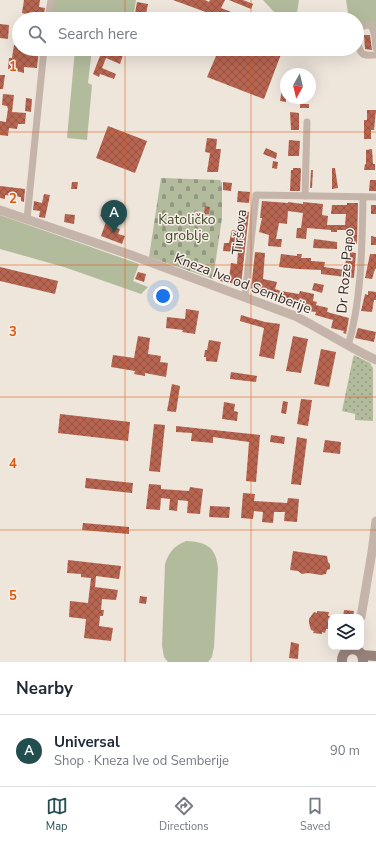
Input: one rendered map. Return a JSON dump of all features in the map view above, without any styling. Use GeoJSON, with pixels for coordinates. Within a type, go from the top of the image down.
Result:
{"type":"FeatureCollection","features":[{"type":"Feature","properties":{"kind":"main road"},"geometry":{"type":"LineString","coordinates":[[343,656],[352,649],[357,650],[362,654],[376,656]]}},
{"type":"Feature","properties":{"kind":"main road"},"geometry":{"type":"LineString","coordinates":[[372,662],[376,661]]}},
{"type":"Feature","properties":{"kind":"street"},"geometry":{"type":"LineString","coordinates":[[49,12],[50,0]]}},
{"type":"Feature","properties":{"kind":"street"},"geometry":{"type":"LineString","coordinates":[[364,26],[370,25],[373,28],[375,33],[376,48]]}},
{"type":"Feature","properties":{"kind":"street"},"geometry":{"type":"LineString","coordinates":[[364,54],[376,55]]}},
{"type":"Feature","properties":{"kind":"street"},"geometry":{"type":"LineString","coordinates":[[28,219],[43,56]]}},
{"type":"Feature","properties":{"kind":"street"},"geometry":{"type":"LineString","coordinates":[[305,196],[307,122]]}},
{"type":"Feature","properties":{"kind":"street","name":"Tiršova"},"geometry":{"type":"LineString","coordinates":[[245,296],[256,195],[376,197]]}},
{"type":"Feature","properties":{"kind":"street","name":"Dr Roze Papo"},"geometry":{"type":"LineString","coordinates":[[348,346],[353,326],[361,258],[363,197]]}},
{"type":"Feature","properties":{"kind":"street","name":"Kneza Ive od Semberije"},"geometry":{"type":"LineString","coordinates":[[0,210],[245,296],[295,316],[376,360]]}},
{"type":"Feature","properties":{"kind":"street"},"geometry":{"type":"LineString","coordinates":[[362,614],[376,521]]}},
{"type":"Feature","properties":{"kind":"green space"},"geometry":{"type":"Polygon","coordinates":[[[53,0],[136,0],[134,12],[51,12],[53,0]]]}},
{"type":"Feature","properties":{"kind":"green space"},"geometry":{"type":"Polygon","coordinates":[[[263,0],[299,0],[297,12],[274,12],[263,0]]]}},
{"type":"Feature","properties":{"kind":"green space"},"geometry":{"type":"Polygon","coordinates":[[[346,0],[376,0],[376,29],[374,25],[364,29],[364,12],[348,12],[346,0]]]}},
{"type":"Feature","properties":{"kind":"green space"},"geometry":{"type":"Polygon","coordinates":[[[74,56],[91,56],[88,83],[92,85],[87,140],[67,138],[74,56]]]}},
{"type":"Feature","properties":{"kind":"green space","name":"Katoličko groblje"},"geometry":{"type":"Polygon","coordinates":[[[161,178],[220,180],[222,183],[222,218],[213,279],[149,257],[161,178]]]}},
{"type":"Feature","properties":{"kind":"green space"},"geometry":{"type":"Polygon","coordinates":[[[0,215],[139,264],[133,281],[148,287],[141,294],[64,267],[0,249],[0,215]]]}},
{"type":"Feature","properties":{"kind":"green space"},"geometry":{"type":"Polygon","coordinates":[[[354,355],[370,363],[373,368],[373,421],[355,420],[355,414],[342,411],[354,355]]]}},
{"type":"Feature","properties":{"kind":"green space"},"geometry":{"type":"Polygon","coordinates":[[[186,541],[205,544],[213,551],[217,562],[218,569],[214,647],[212,657],[208,662],[168,662],[164,657],[162,646],[165,564],[172,550],[186,541]]]}},
{"type":"Feature","properties":{"kind":"building"},"geometry":{"type":"Polygon","coordinates":[[[24,0],[40,0],[39,7],[45,8],[44,12],[22,12],[24,0]]]}},
{"type":"Feature","properties":{"kind":"building"},"geometry":{"type":"Polygon","coordinates":[[[173,0],[205,0],[209,2],[210,0],[225,0],[221,8],[231,12],[206,12],[173,0]]]}},
{"type":"Feature","properties":{"kind":"building"},"geometry":{"type":"Polygon","coordinates":[[[229,0],[243,0],[253,4],[251,9],[229,0]]]}},
{"type":"Feature","properties":{"kind":"building"},"geometry":{"type":"Polygon","coordinates":[[[137,2],[148,4],[146,12],[135,12],[137,2]]]}},
{"type":"Feature","properties":{"kind":"building"},"geometry":{"type":"Polygon","coordinates":[[[0,24],[9,25],[8,39],[0,38],[0,24]]]}},
{"type":"Feature","properties":{"kind":"building"},"geometry":{"type":"Polygon","coordinates":[[[364,35],[370,35],[372,50],[365,49],[364,35]]]}},
{"type":"Feature","properties":{"kind":"building"},"geometry":{"type":"Polygon","coordinates":[[[12,56],[38,56],[37,68],[24,67],[24,73],[8,69],[9,58],[12,58],[12,56]]]}},
{"type":"Feature","properties":{"kind":"building"},"geometry":{"type":"Polygon","coordinates":[[[100,56],[123,56],[120,64],[106,58],[102,68],[116,74],[114,79],[100,74],[99,77],[93,74],[100,56]]]}},
{"type":"Feature","properties":{"kind":"building"},"geometry":{"type":"Polygon","coordinates":[[[216,56],[280,56],[264,99],[207,77],[216,56]]]}},
{"type":"Feature","properties":{"kind":"building"},"geometry":{"type":"Polygon","coordinates":[[[0,75],[5,75],[3,89],[0,89],[0,75]]]}},
{"type":"Feature","properties":{"kind":"building"},"geometry":{"type":"Polygon","coordinates":[[[3,94],[14,95],[12,112],[26,113],[25,124],[18,124],[17,129],[9,128],[8,136],[0,135],[0,121],[6,122],[8,109],[7,106],[2,105],[3,94]]]}},
{"type":"Feature","properties":{"kind":"building"},"geometry":{"type":"Polygon","coordinates":[[[26,98],[32,99],[31,112],[25,111],[26,98]]]}},
{"type":"Feature","properties":{"kind":"building"},"geometry":{"type":"Polygon","coordinates":[[[300,104],[309,104],[309,108],[300,108],[300,104]]]}},
{"type":"Feature","properties":{"kind":"building"},"geometry":{"type":"Polygon","coordinates":[[[367,110],[376,110],[374,130],[371,130],[371,139],[364,139],[364,120],[367,120],[367,110]]]}},
{"type":"Feature","properties":{"kind":"building"},"geometry":{"type":"Polygon","coordinates":[[[290,112],[299,113],[299,130],[291,130],[290,112]]]}},
{"type":"Feature","properties":{"kind":"building"},"geometry":{"type":"Polygon","coordinates":[[[108,126],[147,141],[135,173],[96,158],[108,126]]]}},
{"type":"Feature","properties":{"kind":"building"},"geometry":{"type":"Polygon","coordinates":[[[207,138],[217,139],[216,149],[221,149],[218,172],[207,172],[210,153],[205,152],[207,138]]]}},
{"type":"Feature","properties":{"kind":"building"},"geometry":{"type":"Polygon","coordinates":[[[289,140],[300,141],[299,156],[288,156],[289,140]]]}},
{"type":"Feature","properties":{"kind":"building"},"geometry":{"type":"Polygon","coordinates":[[[266,148],[277,153],[276,159],[263,154],[266,148]]]}},
{"type":"Feature","properties":{"kind":"building"},"geometry":{"type":"Polygon","coordinates":[[[372,149],[375,170],[364,170],[366,164],[366,150],[372,149]]]}},
{"type":"Feature","properties":{"kind":"building"},"geometry":{"type":"Polygon","coordinates":[[[273,161],[278,162],[277,169],[272,168],[273,161]]]}},
{"type":"Feature","properties":{"kind":"building"},"geometry":{"type":"Polygon","coordinates":[[[293,168],[301,169],[300,191],[290,191],[291,170],[293,170],[293,168]]]}},
{"type":"Feature","properties":{"kind":"building"},"geometry":{"type":"Polygon","coordinates":[[[332,168],[335,168],[338,188],[332,189],[332,168]]]}},
{"type":"Feature","properties":{"kind":"building"},"geometry":{"type":"Polygon","coordinates":[[[311,170],[313,170],[312,188],[310,188],[311,170]]]}},
{"type":"Feature","properties":{"kind":"building"},"geometry":{"type":"Polygon","coordinates":[[[370,180],[376,180],[376,191],[369,191],[370,180]]]}},
{"type":"Feature","properties":{"kind":"building"},"geometry":{"type":"Polygon","coordinates":[[[72,182],[78,182],[77,189],[71,189],[72,182]]]}},
{"type":"Feature","properties":{"kind":"building"},"geometry":{"type":"Polygon","coordinates":[[[223,182],[232,183],[231,191],[223,190],[223,182]]]}},
{"type":"Feature","properties":{"kind":"building"},"geometry":{"type":"Polygon","coordinates":[[[0,186],[25,189],[24,202],[21,201],[21,197],[5,195],[5,199],[0,198],[0,186]]]}},
{"type":"Feature","properties":{"kind":"building"},"geometry":{"type":"Polygon","coordinates":[[[238,191],[250,192],[249,203],[237,202],[238,191]]]}},
{"type":"Feature","properties":{"kind":"building"},"geometry":{"type":"Polygon","coordinates":[[[44,194],[50,195],[45,218],[39,217],[40,211],[33,210],[34,201],[42,203],[44,194]]]}},
{"type":"Feature","properties":{"kind":"building"},"geometry":{"type":"Polygon","coordinates":[[[262,201],[323,204],[322,215],[328,216],[327,225],[345,225],[346,214],[331,214],[332,205],[358,203],[357,244],[347,242],[347,230],[337,230],[337,232],[331,232],[331,230],[307,228],[306,239],[296,238],[297,228],[301,228],[303,213],[288,211],[287,224],[279,223],[276,239],[282,239],[281,247],[268,246],[269,235],[259,232],[262,218],[260,218],[262,201]]]}},
{"type":"Feature","properties":{"kind":"building"},"geometry":{"type":"Polygon","coordinates":[[[105,204],[117,210],[111,226],[120,229],[118,234],[125,236],[122,244],[101,236],[107,219],[100,216],[105,204]]]}},
{"type":"Feature","properties":{"kind":"building"},"geometry":{"type":"Polygon","coordinates":[[[371,205],[376,205],[376,214],[371,214],[371,205]]]}},
{"type":"Feature","properties":{"kind":"building"},"geometry":{"type":"Polygon","coordinates":[[[205,206],[210,207],[209,214],[204,214],[205,206]]]}},
{"type":"Feature","properties":{"kind":"building"},"geometry":{"type":"Polygon","coordinates":[[[239,211],[249,212],[241,285],[220,281],[221,276],[229,278],[231,263],[237,264],[238,252],[223,251],[224,243],[229,243],[232,230],[237,231],[239,211]]]}},
{"type":"Feature","properties":{"kind":"building"},"geometry":{"type":"Polygon","coordinates":[[[65,214],[75,215],[74,224],[64,222],[65,214]]]}},
{"type":"Feature","properties":{"kind":"building"},"geometry":{"type":"Polygon","coordinates":[[[371,236],[376,237],[376,245],[371,245],[371,236]]]}},
{"type":"Feature","properties":{"kind":"building"},"geometry":{"type":"Polygon","coordinates":[[[314,239],[337,242],[337,249],[313,248],[314,239]]]}},
{"type":"Feature","properties":{"kind":"building"},"geometry":{"type":"Polygon","coordinates":[[[255,252],[265,253],[263,279],[277,282],[275,289],[281,291],[299,294],[300,291],[314,294],[313,301],[317,302],[316,305],[328,308],[327,312],[349,318],[346,334],[343,333],[344,331],[331,328],[333,320],[315,315],[316,312],[308,311],[309,308],[275,300],[276,297],[267,296],[267,293],[251,290],[255,252]]]}},
{"type":"Feature","properties":{"kind":"building"},"geometry":{"type":"Polygon","coordinates":[[[350,252],[356,253],[354,278],[321,274],[321,270],[279,267],[281,254],[297,256],[297,254],[302,254],[301,258],[311,258],[311,261],[325,262],[324,267],[345,270],[346,257],[350,257],[350,252]]]}},
{"type":"Feature","properties":{"kind":"building"},"geometry":{"type":"Polygon","coordinates":[[[370,254],[376,254],[376,269],[372,279],[365,278],[370,254]]]}},
{"type":"Feature","properties":{"kind":"building"},"geometry":{"type":"Polygon","coordinates":[[[0,267],[58,281],[55,294],[0,281],[0,267]]]}},
{"type":"Feature","properties":{"kind":"building"},"geometry":{"type":"Polygon","coordinates":[[[138,272],[146,274],[144,282],[135,279],[138,272]]]}},
{"type":"Feature","properties":{"kind":"building"},"geometry":{"type":"Polygon","coordinates":[[[314,283],[324,285],[322,293],[312,290],[314,283]]]}},
{"type":"Feature","properties":{"kind":"building"},"geometry":{"type":"Polygon","coordinates":[[[368,291],[376,292],[376,300],[374,300],[372,312],[361,311],[365,294],[368,295],[368,291]]]}},
{"type":"Feature","properties":{"kind":"building"},"geometry":{"type":"Polygon","coordinates":[[[186,309],[199,311],[195,334],[182,332],[183,330],[166,328],[167,317],[185,319],[186,309]]]}},
{"type":"Feature","properties":{"kind":"building"},"geometry":{"type":"Polygon","coordinates":[[[241,315],[265,322],[280,324],[274,359],[259,356],[264,328],[240,321],[241,315]]]}},
{"type":"Feature","properties":{"kind":"building"},"geometry":{"type":"Polygon","coordinates":[[[358,328],[376,332],[374,342],[355,338],[358,328]]]}},
{"type":"Feature","properties":{"kind":"building"},"geometry":{"type":"Polygon","coordinates":[[[138,336],[150,338],[148,354],[161,356],[160,362],[168,363],[166,377],[145,373],[145,376],[134,374],[135,371],[111,367],[113,355],[134,358],[138,336]]]}},
{"type":"Feature","properties":{"kind":"building"},"geometry":{"type":"Polygon","coordinates":[[[293,336],[308,339],[301,373],[286,371],[293,336]]]}},
{"type":"Feature","properties":{"kind":"building"},"geometry":{"type":"Polygon","coordinates":[[[209,340],[221,342],[217,362],[206,361],[206,357],[204,357],[209,340]]]}},
{"type":"Feature","properties":{"kind":"building"},"geometry":{"type":"Polygon","coordinates":[[[321,349],[336,352],[329,387],[314,384],[321,349]]]}},
{"type":"Feature","properties":{"kind":"building"},"geometry":{"type":"Polygon","coordinates":[[[231,372],[257,376],[256,382],[230,379],[231,372]]]}},
{"type":"Feature","properties":{"kind":"building"},"geometry":{"type":"Polygon","coordinates":[[[172,384],[180,386],[176,412],[167,411],[172,384]]]}},
{"type":"Feature","properties":{"kind":"building"},"geometry":{"type":"Polygon","coordinates":[[[301,399],[312,400],[308,426],[297,424],[301,399]]]}},
{"type":"Feature","properties":{"kind":"building"},"geometry":{"type":"Polygon","coordinates":[[[283,401],[288,402],[286,414],[281,413],[283,401]]]}},
{"type":"Feature","properties":{"kind":"building"},"geometry":{"type":"Polygon","coordinates":[[[224,402],[235,404],[234,411],[238,412],[237,421],[222,419],[224,402]]]}},
{"type":"Feature","properties":{"kind":"building"},"geometry":{"type":"Polygon","coordinates":[[[60,414],[130,422],[128,441],[58,433],[60,414]]]}},
{"type":"Feature","properties":{"kind":"building"},"geometry":{"type":"Polygon","coordinates":[[[154,424],[165,425],[160,472],[149,471],[154,424]]]}},
{"type":"Feature","properties":{"kind":"building"},"geometry":{"type":"Polygon","coordinates":[[[176,426],[260,435],[256,482],[246,481],[249,442],[213,437],[213,443],[191,441],[192,433],[176,432],[176,426]]]}},
{"type":"Feature","properties":{"kind":"building"},"geometry":{"type":"Polygon","coordinates":[[[271,435],[285,437],[284,444],[270,442],[271,435]]]}},
{"type":"Feature","properties":{"kind":"building"},"geometry":{"type":"Polygon","coordinates":[[[297,437],[307,439],[301,485],[291,484],[297,437]]]}},
{"type":"Feature","properties":{"kind":"building"},"geometry":{"type":"Polygon","coordinates":[[[325,440],[341,442],[340,454],[323,452],[325,440]]]}},
{"type":"Feature","properties":{"kind":"building"},"geometry":{"type":"Polygon","coordinates":[[[86,478],[133,483],[132,493],[85,488],[86,478]]]}},
{"type":"Feature","properties":{"kind":"building"},"geometry":{"type":"Polygon","coordinates":[[[149,484],[161,485],[161,489],[189,491],[190,487],[203,489],[200,514],[187,513],[188,501],[178,500],[177,511],[169,510],[170,499],[161,498],[160,510],[146,509],[149,484]]]}},
{"type":"Feature","properties":{"kind":"building"},"geometry":{"type":"Polygon","coordinates":[[[243,493],[255,494],[254,501],[287,503],[288,498],[299,499],[297,522],[284,521],[285,512],[274,512],[273,523],[262,522],[263,512],[254,511],[253,519],[241,518],[243,493]]]}},
{"type":"Feature","properties":{"kind":"building"},"geometry":{"type":"Polygon","coordinates":[[[210,506],[230,507],[229,518],[209,517],[210,506]]]}},
{"type":"Feature","properties":{"kind":"building"},"geometry":{"type":"Polygon","coordinates":[[[83,523],[129,527],[129,534],[82,530],[83,523]]]}},
{"type":"Feature","properties":{"kind":"building"},"geometry":{"type":"Polygon","coordinates":[[[293,551],[327,556],[330,569],[327,570],[326,574],[321,575],[308,573],[302,574],[298,571],[290,570],[293,551]]]}},
{"type":"Feature","properties":{"kind":"building"},"geometry":{"type":"Polygon","coordinates":[[[68,560],[121,566],[119,579],[96,576],[95,587],[118,590],[116,600],[102,599],[101,610],[104,610],[103,616],[100,616],[99,626],[113,628],[111,641],[84,638],[86,619],[69,617],[70,601],[88,603],[91,578],[81,577],[81,574],[67,573],[68,560]]]}},
{"type":"Feature","properties":{"kind":"building"},"geometry":{"type":"Polygon","coordinates":[[[140,596],[147,597],[146,604],[139,603],[140,596]]]}},
{"type":"Feature","properties":{"kind":"building"},"geometry":{"type":"Polygon","coordinates":[[[344,610],[354,611],[354,614],[343,614],[344,610]]]}},
{"type":"Feature","properties":{"kind":"building"},"geometry":{"type":"Polygon","coordinates":[[[317,611],[329,612],[328,629],[326,629],[325,633],[322,632],[322,634],[313,633],[314,631],[311,630],[309,623],[309,619],[314,612],[317,613],[317,611]]]}},
{"type":"Feature","properties":{"kind":"building"},"geometry":{"type":"Polygon","coordinates":[[[291,642],[299,644],[298,659],[289,658],[291,642]]]}},
{"type":"Feature","properties":{"kind":"place","name":"Universal"},"geometry":{"type":"Point","coordinates":[114,233]}}]}
